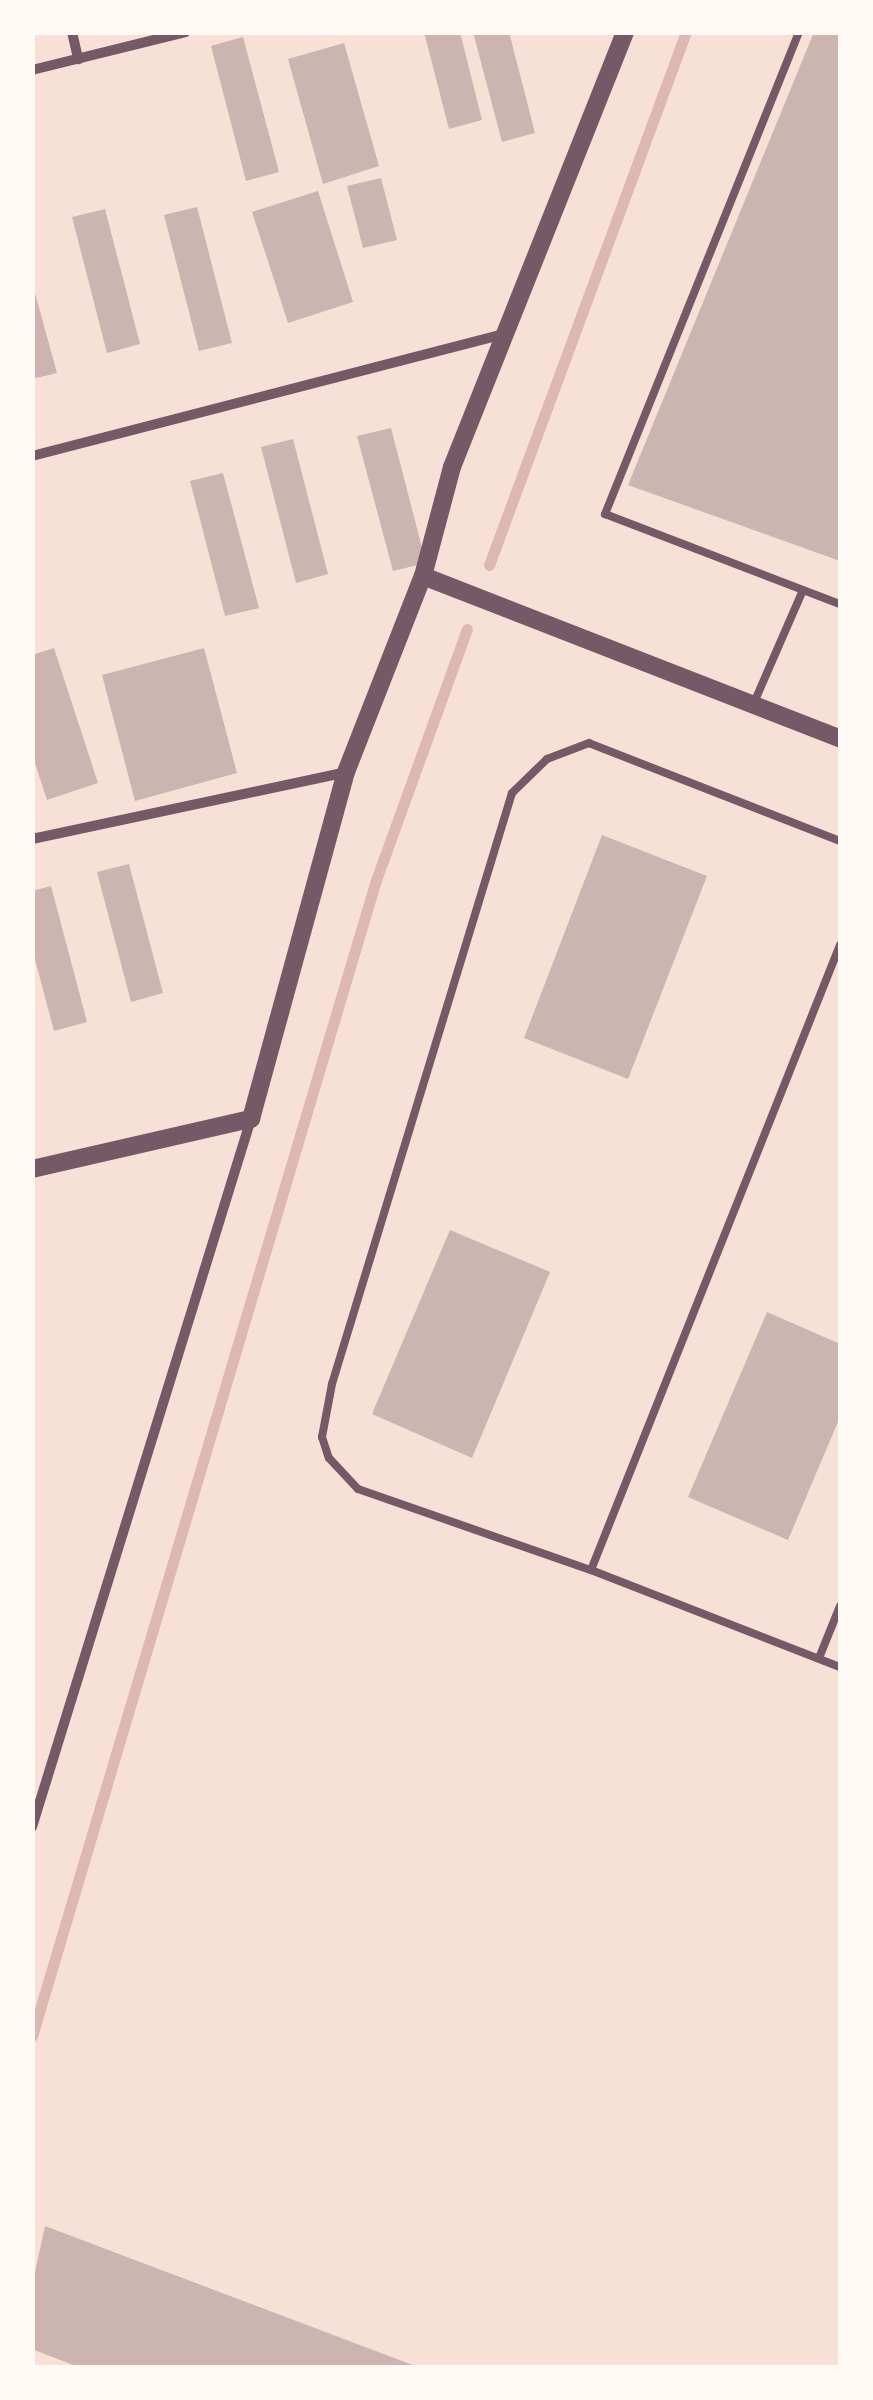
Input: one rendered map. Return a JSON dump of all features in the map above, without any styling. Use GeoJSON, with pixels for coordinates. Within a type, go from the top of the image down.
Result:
{"type":"FeatureCollection","features":[{"type":"Feature","properties":{"kind":"street"},"geometry":{"type":"LineString","coordinates":[[72,32],[78,59]]}},
{"type":"Feature","properties":{"kind":"street"},"geometry":{"type":"LineString","coordinates":[[32,70],[186,32]]}},
{"type":"Feature","properties":{"kind":"street"},"geometry":{"type":"LineString","coordinates":[[32,1827],[251,1119],[346,772],[422,576],[452,467],[624,32]]}},
{"type":"Feature","properties":{"kind":"street"},"geometry":{"type":"LineString","coordinates":[[32,456],[504,334]]}},
{"type":"Feature","properties":{"kind":"street"},"geometry":{"type":"LineString","coordinates":[[422,576],[840,739]]}},
{"type":"Feature","properties":{"kind":"street"},"geometry":{"type":"LineString","coordinates":[[32,840],[346,772]]}},
{"type":"Feature","properties":{"kind":"street"},"geometry":{"type":"LineString","coordinates":[[32,1168],[251,1119]]}},
{"type":"Feature","properties":{"kind":"lane"},"geometry":{"type":"LineString","coordinates":[[799,32],[605,514],[840,604]]}},
{"type":"Feature","properties":{"kind":"lane"},"geometry":{"type":"LineString","coordinates":[[753,704],[803,590]]}},
{"type":"Feature","properties":{"kind":"lane"},"geometry":{"type":"LineString","coordinates":[[840,841],[589,743],[546,759],[512,793],[338,1366],[322,1437],[329,1458],[358,1489],[591,1570],[840,1667]]}},
{"type":"Feature","properties":{"kind":"lane"},"geometry":{"type":"LineString","coordinates":[[591,1570],[840,946]]}},
{"type":"Feature","properties":{"kind":"lane"},"geometry":{"type":"LineString","coordinates":[[819,1658],[840,1606]]}},
{"type":"Feature","properties":{"kind":"building"},"geometry":{"type":"Polygon","coordinates":[[[424,32],[460,32],[482,120],[449,129],[424,32]]]}},
{"type":"Feature","properties":{"kind":"building"},"geometry":{"type":"Polygon","coordinates":[[[473,32],[509,32],[535,133],[502,142],[473,32]]]}},
{"type":"Feature","properties":{"kind":"building"},"geometry":{"type":"Polygon","coordinates":[[[814,32],[840,32],[840,561],[628,485],[814,32]]]}},
{"type":"Feature","properties":{"kind":"building"},"geometry":{"type":"Polygon","coordinates":[[[243,37],[279,172],[246,181],[211,46],[243,37]]]}},
{"type":"Feature","properties":{"kind":"building"},"geometry":{"type":"Polygon","coordinates":[[[344,43],[379,166],[323,184],[288,59],[344,43]]]}},
{"type":"Feature","properties":{"kind":"building"},"geometry":{"type":"Polygon","coordinates":[[[381,178],[397,240],[363,248],[347,186],[381,178]]]}},
{"type":"Feature","properties":{"kind":"building"},"geometry":{"type":"Polygon","coordinates":[[[318,191],[353,302],[288,323],[252,212],[318,191]]]}},
{"type":"Feature","properties":{"kind":"building"},"geometry":{"type":"Polygon","coordinates":[[[197,207],[232,343],[199,351],[164,215],[197,207]]]}},
{"type":"Feature","properties":{"kind":"building"},"geometry":{"type":"Polygon","coordinates":[[[105,209],[140,344],[107,353],[72,217],[105,209]]]}},
{"type":"Feature","properties":{"kind":"building"},"geometry":{"type":"Polygon","coordinates":[[[32,282],[57,373],[32,379],[32,282]]]}},
{"type":"Feature","properties":{"kind":"building"},"geometry":{"type":"Polygon","coordinates":[[[391,428],[426,563],[393,571],[357,436],[391,428]]]}},
{"type":"Feature","properties":{"kind":"building"},"geometry":{"type":"Polygon","coordinates":[[[293,439],[328,574],[296,583],[261,447],[293,439]]]}},
{"type":"Feature","properties":{"kind":"building"},"geometry":{"type":"Polygon","coordinates":[[[223,473],[259,608],[225,616],[190,481],[223,473]]]}},
{"type":"Feature","properties":{"kind":"building"},"geometry":{"type":"Polygon","coordinates":[[[54,648],[98,783],[47,800],[32,754],[32,655],[54,648]]]}},
{"type":"Feature","properties":{"kind":"building"},"geometry":{"type":"Polygon","coordinates":[[[204,648],[237,773],[135,801],[102,675],[204,648]]]}},
{"type":"Feature","properties":{"kind":"building"},"geometry":{"type":"Polygon","coordinates":[[[602,835],[707,876],[628,1079],[524,1038],[602,835]]]}},
{"type":"Feature","properties":{"kind":"building"},"geometry":{"type":"Polygon","coordinates":[[[129,864],[163,993],[131,1002],[97,872],[129,864]]]}},
{"type":"Feature","properties":{"kind":"building"},"geometry":{"type":"Polygon","coordinates":[[[51,886],[87,1022],[54,1031],[32,948],[32,891],[51,886]]]}},
{"type":"Feature","properties":{"kind":"building"},"geometry":{"type":"Polygon","coordinates":[[[450,1230],[550,1272],[472,1458],[372,1414],[450,1230]]]}},
{"type":"Feature","properties":{"kind":"building"},"geometry":{"type":"Polygon","coordinates":[[[767,1312],[840,1344],[840,1417],[788,1540],[688,1497],[767,1312]]]}},
{"type":"Feature","properties":{"kind":"building"},"geometry":{"type":"Polygon","coordinates":[[[45,2226],[418,2368],[81,2368],[32,2349],[32,2286],[45,2226]]]}},
{"type":"Feature","properties":{"kind":"waterway"},"geometry":{"type":"LineString","coordinates":[[489,565],[686,32]]}},
{"type":"Feature","properties":{"kind":"waterway"},"geometry":{"type":"LineString","coordinates":[[32,2036],[375,883],[467,629]]}}]}
